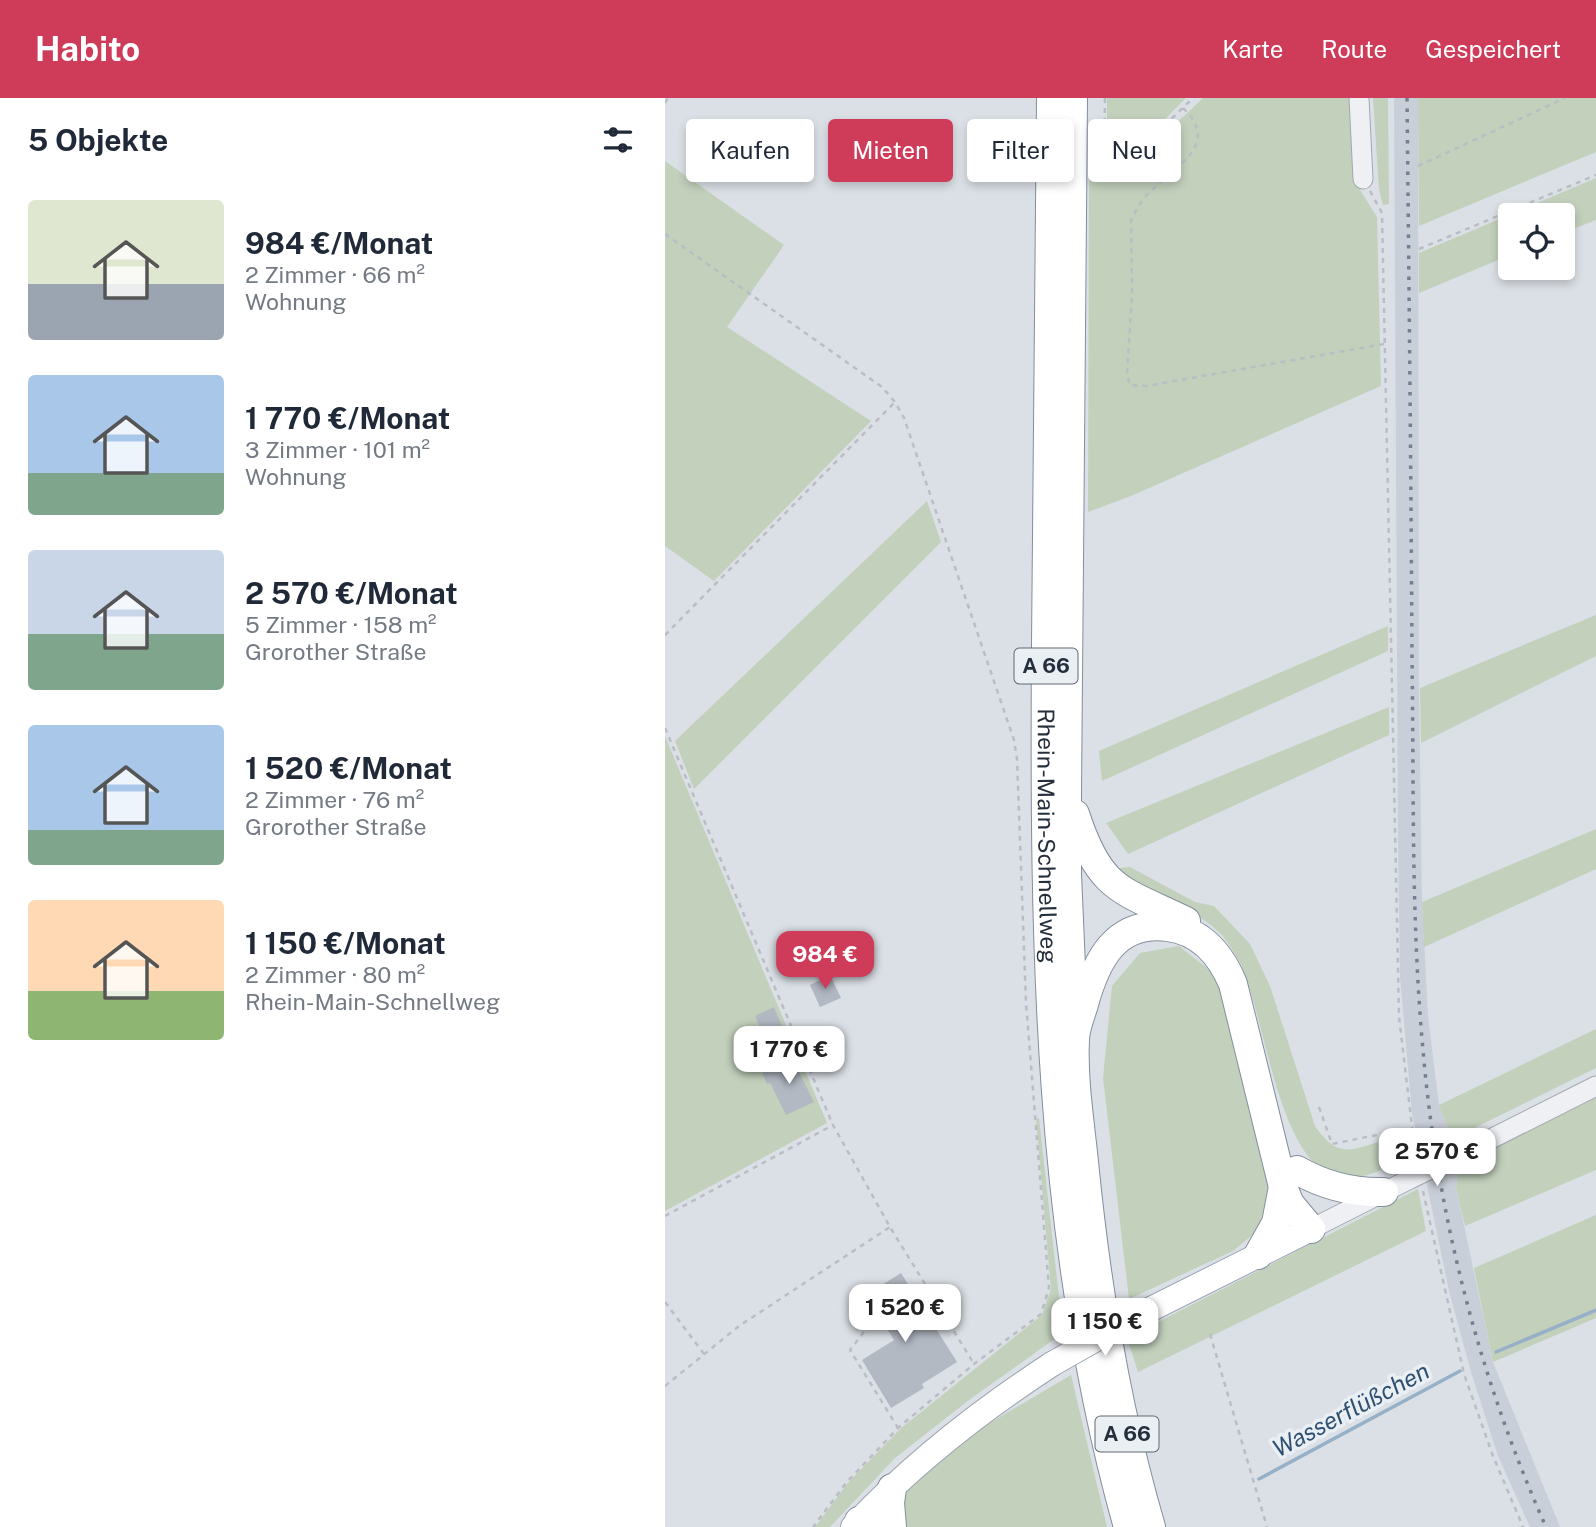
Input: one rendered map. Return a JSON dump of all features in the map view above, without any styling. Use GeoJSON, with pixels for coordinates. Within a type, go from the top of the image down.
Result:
{"type":"FeatureCollection","features":[{"type":"Feature","properties":{"kind":"highway","name":"Rhein-Main-Schnellweg"},"geometry":{"type":"LineString","coordinates":[[1051,98],[1045,792],[1049,988],[1059,1141],[1076,1286],[1095,1392],[1128,1527]]}},
{"type":"Feature","properties":{"kind":"highway","name":"Rhein-Main-Schnellweg"},"geometry":{"type":"LineString","coordinates":[[1073,98],[1067,792],[1074,1037]]}},
{"type":"Feature","properties":{"kind":"highway"},"geometry":{"type":"LineString","coordinates":[[1067,792],[1089,852],[1111,882],[1140,902],[1206,933],[1228,957],[1242,989],[1276,1121],[1290,1178],[1290,1204],[1311,1229]]}},
{"type":"Feature","properties":{"kind":"highway"},"geometry":{"type":"LineString","coordinates":[[1074,1037],[1095,967],[1116,942],[1135,931],[1157,926],[1179,929],[1200,939],[1216,954],[1233,984],[1290,1178],[1276,1223],[1258,1255]]}},
{"type":"Feature","properties":{"kind":"highway","name":"A 66"},"geometry":{"type":"LineString","coordinates":[[1074,1037],[1086,1189],[1098,1278],[1124,1421],[1151,1527]]}},
{"type":"Feature","properties":{"kind":"highway"},"geometry":{"type":"LineString","coordinates":[[1290,1178],[1317,1181],[1339,1188],[1384,1192]]}},
{"type":"Feature","properties":{"kind":"highway"},"geometry":{"type":"LineString","coordinates":[[892,1488],[892,1527]]}},
{"type":"Feature","properties":{"kind":"highway"},"geometry":{"type":"LineString","coordinates":[[1119,1497],[1121,1527]]}},
{"type":"Feature","properties":{"kind":"main road"},"geometry":{"type":"LineString","coordinates":[[861,1525],[892,1488],[985,1410],[1052,1364],[1137,1315],[1311,1229]]}},
{"type":"Feature","properties":{"kind":"street"},"geometry":{"type":"LineString","coordinates":[[1359,98],[1363,179]]}},
{"type":"Feature","properties":{"kind":"street"},"geometry":{"type":"LineString","coordinates":[[1311,1229],[1596,1086]]}},
{"type":"Feature","properties":{"kind":"path"},"geometry":{"type":"LineString","coordinates":[[665,103],[668,98]]}},
{"type":"Feature","properties":{"kind":"path"},"geometry":{"type":"LineString","coordinates":[[1105,98],[1104,155],[1113,167],[1123,166],[1193,98]]}},
{"type":"Feature","properties":{"kind":"path"},"geometry":{"type":"LineString","coordinates":[[1418,166],[1565,98]]}},
{"type":"Feature","properties":{"kind":"path"},"geometry":{"type":"LineString","coordinates":[[1183,108],[1198,128],[1196,146],[1182,164],[1152,190],[1135,210],[1131,221],[1132,294],[1127,374],[1130,385],[1146,386],[1384,344]]}},
{"type":"Feature","properties":{"kind":"path"},"geometry":{"type":"LineString","coordinates":[[1419,249],[1596,175]]}},
{"type":"Feature","properties":{"kind":"path"},"geometry":{"type":"LineString","coordinates":[[1363,179],[1382,213],[1399,1017],[1411,1128],[1417,1178],[1464,1374],[1493,1456],[1523,1527]]}},
{"type":"Feature","properties":{"kind":"path"},"geometry":{"type":"LineString","coordinates":[[665,234],[882,387],[895,402],[904,418],[947,541],[1013,740],[1017,760],[1026,1003],[1049,1288],[1041,1314],[974,1364],[898,1428],[846,1483],[813,1527]]}},
{"type":"Feature","properties":{"kind":"path"},"geometry":{"type":"LineString","coordinates":[[665,635],[895,402]]}},
{"type":"Feature","properties":{"kind":"path"},"geometry":{"type":"LineString","coordinates":[[665,728],[833,1125],[890,1227],[974,1364]]}},
{"type":"Feature","properties":{"kind":"path"},"geometry":{"type":"LineString","coordinates":[[1319,1107],[1332,1144],[1411,1128]]}},
{"type":"Feature","properties":{"kind":"path"},"geometry":{"type":"LineString","coordinates":[[665,1216],[833,1125]]}},
{"type":"Feature","properties":{"kind":"path"},"geometry":{"type":"LineString","coordinates":[[665,1386],[739,1326],[890,1227]]}},
{"type":"Feature","properties":{"kind":"path"},"geometry":{"type":"LineString","coordinates":[[665,1302],[704,1354]]}},
{"type":"Feature","properties":{"kind":"path"},"geometry":{"type":"LineString","coordinates":[[864,1332],[850,1350],[898,1428]]}},
{"type":"Feature","properties":{"kind":"path"},"geometry":{"type":"LineString","coordinates":[[1210,1335],[1267,1527]]}},
{"type":"Feature","properties":{"kind":"shaded area"},"geometry":{"type":"Polygon","coordinates":[[[1394,98],[1418,98],[1419,688],[1422,902],[1428,1016],[1439,1105],[1460,1160],[1456,1187],[1493,1362],[1560,1527],[1530,1527],[1498,1456],[1449,1291],[1412,1113],[1400,977],[1394,98]]]}},
{"type":"Feature","properties":{"kind":"green space"},"geometry":{"type":"Polygon","coordinates":[[[1107,98],[1186,98],[1165,119],[1107,119],[1107,98]]]}},
{"type":"Feature","properties":{"kind":"green space"},"geometry":{"type":"Polygon","coordinates":[[[1203,98],[1349,98],[1353,179],[1377,217],[1381,386],[1131,496],[1088,512],[1089,182],[1181,182],[1181,119],[1203,98]]]}},
{"type":"Feature","properties":{"kind":"green space"},"geometry":{"type":"Polygon","coordinates":[[[1373,98],[1388,98],[1389,204],[1383,205],[1379,190],[1373,98]]]}},
{"type":"Feature","properties":{"kind":"green space"},"geometry":{"type":"Polygon","coordinates":[[[1418,98],[1596,98],[1596,152],[1419,226],[1418,98]]]}},
{"type":"Feature","properties":{"kind":"green space"},"geometry":{"type":"Polygon","coordinates":[[[665,161],[686,176],[686,182],[695,182],[784,245],[727,327],[871,421],[714,581],[665,546],[665,161]]]}},
{"type":"Feature","properties":{"kind":"green space"},"geometry":{"type":"Polygon","coordinates":[[[1596,178],[1596,220],[1575,228],[1575,203],[1537,203],[1596,178]]]}},
{"type":"Feature","properties":{"kind":"green space"},"geometry":{"type":"Polygon","coordinates":[[[1498,220],[1498,260],[1419,293],[1419,253],[1498,220]]]}},
{"type":"Feature","properties":{"kind":"green space"},"geometry":{"type":"Polygon","coordinates":[[[927,501],[941,542],[694,789],[675,741],[927,501]]]}},
{"type":"Feature","properties":{"kind":"green space"},"geometry":{"type":"Polygon","coordinates":[[[1596,615],[1596,656],[1421,743],[1420,688],[1596,615]]]}},
{"type":"Feature","properties":{"kind":"green space"},"geometry":{"type":"Polygon","coordinates":[[[1388,626],[1388,651],[1102,781],[1099,751],[1388,626]]]}},
{"type":"Feature","properties":{"kind":"green space"},"geometry":{"type":"Polygon","coordinates":[[[1389,707],[1389,735],[1128,854],[1106,823],[1389,707]]]}},
{"type":"Feature","properties":{"kind":"green space"},"geometry":{"type":"Polygon","coordinates":[[[665,736],[827,1123],[665,1211],[665,736]]]}},
{"type":"Feature","properties":{"kind":"green space"},"geometry":{"type":"Polygon","coordinates":[[[1596,829],[1596,869],[1424,947],[1422,902],[1596,829]]]}},
{"type":"Feature","properties":{"kind":"green space"},"geometry":{"type":"Polygon","coordinates":[[[1130,867],[1195,902],[1214,906],[1250,944],[1270,986],[1315,1126],[1326,1140],[1337,1147],[1347,1149],[1393,1140],[1408,1141],[1411,1157],[1379,1171],[1353,1178],[1322,1170],[1303,1149],[1288,1120],[1248,983],[1233,950],[1212,926],[1175,902],[1124,876],[1119,868],[1130,867]]]}},
{"type":"Feature","properties":{"kind":"green space"},"geometry":{"type":"Polygon","coordinates":[[[1179,946],[1221,979],[1268,1168],[1267,1223],[1233,1251],[1129,1299],[1103,1078],[1112,986],[1140,953],[1179,946]]]}},
{"type":"Feature","properties":{"kind":"green space"},"geometry":{"type":"Polygon","coordinates":[[[1596,1029],[1596,1068],[1452,1139],[1439,1105],[1596,1029]]]}},
{"type":"Feature","properties":{"kind":"green space"},"geometry":{"type":"Polygon","coordinates":[[[1596,1094],[1596,1170],[1465,1226],[1456,1187],[1460,1160],[1596,1094]]]}},
{"type":"Feature","properties":{"kind":"green space"},"geometry":{"type":"Polygon","coordinates":[[[1039,1118],[1063,1333],[969,1400],[895,1458],[830,1527],[815,1527],[847,1484],[900,1429],[1042,1315],[1051,1289],[1036,1119],[1039,1118]]]}},
{"type":"Feature","properties":{"kind":"green space"},"geometry":{"type":"Polygon","coordinates":[[[1418,1189],[1426,1231],[1138,1372],[1127,1338],[1418,1189]]]}},
{"type":"Feature","properties":{"kind":"green space"},"geometry":{"type":"Polygon","coordinates":[[[1596,1215],[1596,1318],[1493,1362],[1474,1268],[1596,1215]]]}},
{"type":"Feature","properties":{"kind":"green space"},"geometry":{"type":"Polygon","coordinates":[[[1071,1375],[1107,1527],[904,1527],[902,1504],[909,1488],[964,1438],[1071,1375]]]}},
{"type":"Feature","properties":{"kind":"building"},"geometry":{"type":"Polygon","coordinates":[[[830,975],[841,998],[820,1007],[810,985],[830,975]]]}},
{"type":"Feature","properties":{"kind":"building"},"geometry":{"type":"Polygon","coordinates":[[[774,1007],[786,1035],[767,1044],[755,1016],[774,1007]]]}},
{"type":"Feature","properties":{"kind":"building"},"geometry":{"type":"Polygon","coordinates":[[[792,1058],[814,1102],[786,1115],[762,1073],[792,1058]]]}},
{"type":"Feature","properties":{"kind":"building"},"geometry":{"type":"Polygon","coordinates":[[[901,1273],[957,1362],[922,1384],[924,1388],[891,1408],[862,1360],[894,1340],[866,1295],[901,1273]]]}},
{"type":"Feature","properties":{"kind":"waterway","name":"Wasserflüßchen"},"geometry":{"type":"LineString","coordinates":[[1496,1352],[1596,1310]]}},
{"type":"Feature","properties":{"kind":"waterway","name":"Wasserflüßchen"},"geometry":{"type":"LineString","coordinates":[[1259,1479],[1460,1371]]}},
{"type":"Feature","properties":{"kind":"railway"},"geometry":{"type":"LineString","coordinates":[[1407,98],[1414,854],[1423,1050],[1439,1173],[1465,1294],[1500,1412],[1546,1527]]}}]}
